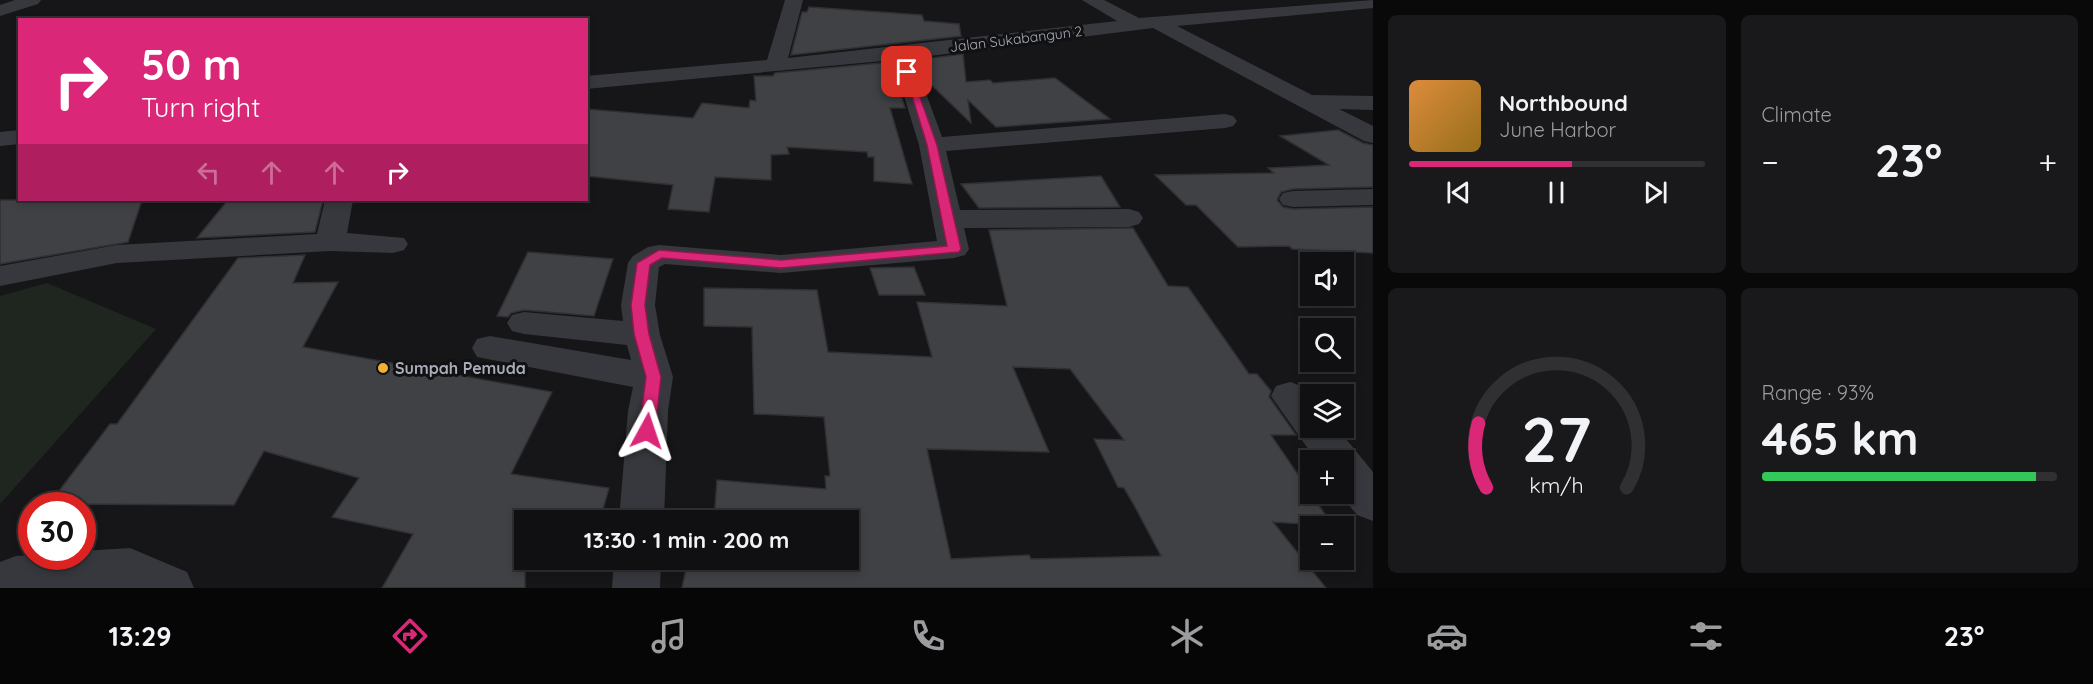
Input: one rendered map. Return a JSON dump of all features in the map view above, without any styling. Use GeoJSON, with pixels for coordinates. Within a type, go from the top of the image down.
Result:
{"type":"FeatureCollection","features":[{"type":"Feature","properties":{"kind":"street"},"geometry":{"type":"LineString","coordinates":[[0,11],[32,0]]}},
{"type":"Feature","properties":{"kind":"street"},"geometry":{"type":"LineString","coordinates":[[776,63],[794,0]]}},
{"type":"Feature","properties":{"kind":"street"},"geometry":{"type":"LineString","coordinates":[[1091,0],[1146,23],[1373,136]]}},
{"type":"Feature","properties":{"kind":"street","name":"Jalan Sukabangun 2"},"geometry":{"type":"LineString","coordinates":[[588,82],[901,53],[1146,23],[1373,3]]}},
{"type":"Feature","properties":{"kind":"street"},"geometry":{"type":"LineString","coordinates":[[642,510],[648,411],[654,377],[642,334],[638,305],[644,263],[659,254],[781,264],[954,249],[932,145],[901,53]]}},
{"type":"Feature","properties":{"kind":"street"},"geometry":{"type":"LineString","coordinates":[[1304,101],[1373,103]]}},
{"type":"Feature","properties":{"kind":"street"},"geometry":{"type":"LineString","coordinates":[[932,145],[1225,121]]}},
{"type":"Feature","properties":{"kind":"street"},"geometry":{"type":"LineString","coordinates":[[0,139],[18,136]]}},
{"type":"Feature","properties":{"kind":"street"},"geometry":{"type":"LineString","coordinates":[[1293,199],[1373,197]]}},
{"type":"Feature","properties":{"kind":"street"},"geometry":{"type":"LineString","coordinates":[[330,242],[339,201]]}},
{"type":"Feature","properties":{"kind":"street"},"geometry":{"type":"LineString","coordinates":[[948,219],[1129,218]]}},
{"type":"Feature","properties":{"kind":"street"},"geometry":{"type":"LineString","coordinates":[[0,276],[117,254],[330,242],[393,244]]}},
{"type":"Feature","properties":{"kind":"street"},"geometry":{"type":"LineString","coordinates":[[524,323],[642,334]]}},
{"type":"Feature","properties":{"kind":"street"},"geometry":{"type":"LineString","coordinates":[[490,348],[654,377]]}},
{"type":"Feature","properties":{"kind":"street"},"geometry":{"type":"LineString","coordinates":[[1322,438],[1331,450]]}},
{"type":"Feature","properties":{"kind":"street"},"geometry":{"type":"LineString","coordinates":[[1354,480],[1373,502]]}},
{"type":"Feature","properties":{"kind":"street"},"geometry":{"type":"LineString","coordinates":[[16,578],[130,570],[170,588]]}},
{"type":"Feature","properties":{"kind":"street"},"geometry":{"type":"LineString","coordinates":[[636,588],[637,570]]}},
{"type":"Feature","properties":{"kind":"shaded area"},"geometry":{"type":"Polygon","coordinates":[[[47,283],[156,329],[0,504],[0,296],[47,283]]]}},
{"type":"Feature","properties":{"kind":"building"},"geometry":{"type":"Polygon","coordinates":[[[809,7],[922,15],[924,21],[959,24],[961,36],[791,55],[802,12],[807,12],[809,7]]]}},
{"type":"Feature","properties":{"kind":"building"},"geometry":{"type":"Polygon","coordinates":[[[963,54],[966,82],[990,80],[993,83],[1055,78],[1110,119],[996,127],[968,100],[971,123],[922,76],[916,60],[963,54]]]}},
{"type":"Feature","properties":{"kind":"building"},"geometry":{"type":"Polygon","coordinates":[[[891,62],[905,108],[890,108],[912,184],[874,181],[874,157],[868,157],[867,152],[787,147],[789,154],[771,155],[771,180],[715,177],[709,212],[668,209],[673,185],[588,176],[588,109],[693,118],[702,103],[749,108],[750,100],[756,101],[754,76],[773,76],[775,73],[891,62]]]}},
{"type":"Feature","properties":{"kind":"building"},"geometry":{"type":"Polygon","coordinates":[[[1338,130],[1363,143],[1373,145],[1373,187],[1293,189],[1281,192],[1277,200],[1283,207],[1293,209],[1373,207],[1373,253],[1292,249],[1289,246],[1238,247],[1196,205],[1186,205],[1155,175],[1274,173],[1268,168],[1329,165],[1280,136],[1338,130]]]}},
{"type":"Feature","properties":{"kind":"building"},"geometry":{"type":"Polygon","coordinates":[[[1101,176],[1120,207],[979,208],[961,184],[1101,176]]]}},
{"type":"Feature","properties":{"kind":"building"},"geometry":{"type":"Polygon","coordinates":[[[0,200],[142,201],[128,242],[0,264],[0,200]]]}},
{"type":"Feature","properties":{"kind":"building"},"geometry":{"type":"Polygon","coordinates":[[[227,201],[323,201],[315,232],[197,238],[227,201]]]}},
{"type":"Feature","properties":{"kind":"building"},"geometry":{"type":"Polygon","coordinates":[[[1133,228],[1168,286],[1188,287],[1249,374],[1257,374],[1271,391],[1269,397],[1296,435],[1271,435],[1300,478],[1300,504],[1318,504],[1326,516],[1300,516],[1300,524],[1273,522],[1300,556],[1300,570],[1312,570],[1326,588],[682,588],[686,570],[859,570],[859,510],[715,510],[717,480],[826,489],[825,476],[830,476],[824,417],[754,414],[752,327],[704,326],[704,288],[817,290],[828,352],[932,357],[917,302],[1007,306],[989,230],[1133,228]],[[1013,367],[1049,452],[927,449],[951,559],[1029,555],[1031,559],[1161,556],[1124,488],[1118,487],[1094,439],[1124,440],[1070,369],[1013,367]]]}},
{"type":"Feature","properties":{"kind":"building"},"geometry":{"type":"Polygon","coordinates":[[[528,252],[613,259],[594,316],[524,310],[511,313],[508,317],[497,316],[528,252]]]}},
{"type":"Feature","properties":{"kind":"building"},"geometry":{"type":"Polygon","coordinates":[[[305,255],[293,283],[338,282],[303,347],[552,392],[511,474],[609,488],[603,510],[514,510],[514,570],[525,570],[525,588],[382,588],[413,534],[332,517],[359,478],[264,451],[234,505],[96,504],[96,492],[58,492],[110,424],[117,424],[238,258],[305,255]]]}},
{"type":"Feature","properties":{"kind":"building"},"geometry":{"type":"Polygon","coordinates":[[[914,267],[925,295],[879,295],[870,268],[914,267]]]}},
{"type":"Feature","properties":{"kind":"place","name":"Sumpah Pemuda"},"geometry":{"type":"Point","coordinates":[383,368]}},
{"type":"Feature","properties":{"kind":"route"},"geometry":{"type":"LineString","coordinates":[[647,431],[654,377],[642,334],[638,305],[644,263],[659,254],[781,264],[954,249],[932,145],[907,72]]}}]}
